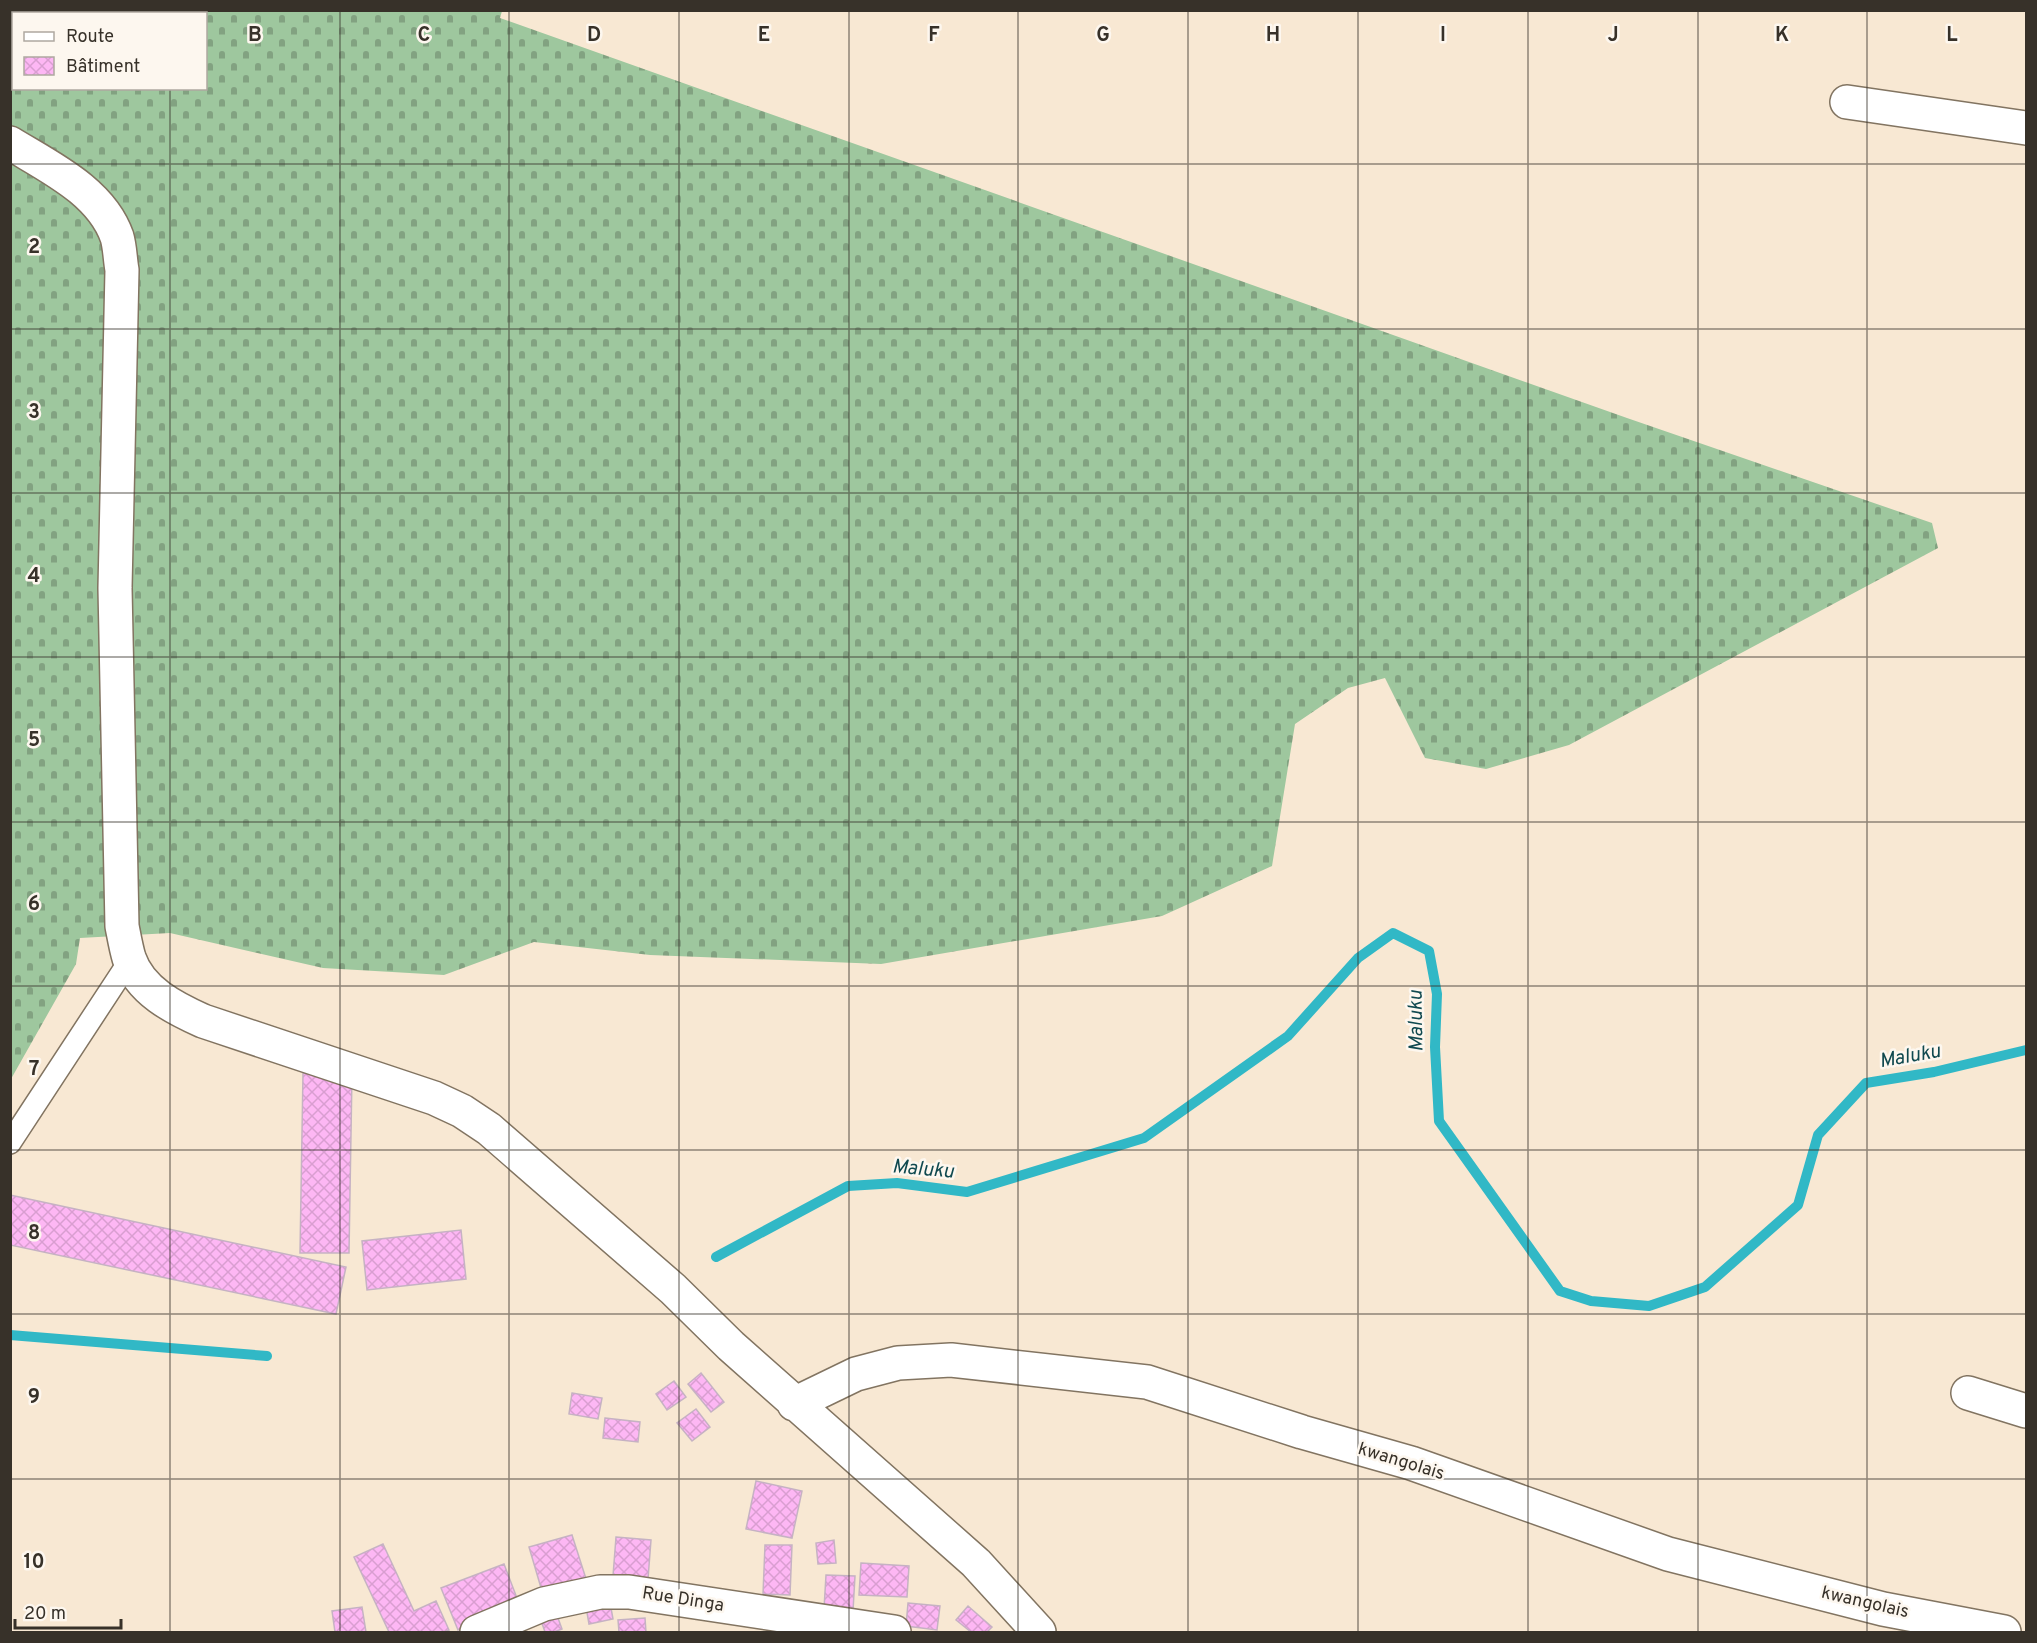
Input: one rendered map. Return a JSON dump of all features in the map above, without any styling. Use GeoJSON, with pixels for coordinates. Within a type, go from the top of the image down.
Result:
{"type":"FeatureCollection","features":[{"type":"Feature","properties":{"kind":"street"},"geometry":{"type":"LineString","coordinates":[[1847,102],[2026,128]]}},
{"type":"Feature","properties":{"kind":"street"},"geometry":{"type":"LineString","coordinates":[[10,143],[81,188],[102,211],[117,237],[122,270],[115,588],[122,926],[130,960],[142,980],[156,995],[176,1009],[203,1021],[434,1098],[462,1111],[489,1130],[674,1289],[794,1404],[976,1563],[1039,1632]]}},
{"type":"Feature","properties":{"kind":"street","name":"kwangolais"},"geometry":{"type":"LineString","coordinates":[[794,1404],[856,1374],[898,1363],[951,1359],[1147,1382],[1302,1432],[1410,1463],[1668,1554],[1883,1609],[2004,1632]]}},
{"type":"Feature","properties":{"kind":"street"},"geometry":{"type":"LineString","coordinates":[[1968,1393],[2026,1411]]}},
{"type":"Feature","properties":{"kind":"street","name":"Rue Dinga"},"geometry":{"type":"LineString","coordinates":[[477,1632],[544,1604],[600,1592],[629,1592],[894,1632]]}},
{"type":"Feature","properties":{"kind":"lane"},"geometry":{"type":"LineString","coordinates":[[10,1143],[130,960]]}},
{"type":"Feature","properties":{"kind":"green space"},"geometry":{"type":"Polygon","coordinates":[[[11,11],[502,11],[500,18],[1627,418],[1932,523],[1938,548],[1569,745],[1486,769],[1425,758],[1385,678],[1348,688],[1295,724],[1272,866],[1162,916],[881,964],[650,955],[534,942],[444,975],[323,968],[170,933],[80,938],[76,964],[11,1079],[11,11]]]}},
{"type":"Feature","properties":{"kind":"building"},"geometry":{"type":"Polygon","coordinates":[[[303,1073],[352,1074],[349,1253],[300,1253],[303,1073]]]}},
{"type":"Feature","properties":{"kind":"building"},"geometry":{"type":"Polygon","coordinates":[[[10,1195],[346,1267],[336,1314],[10,1245],[10,1195]]]}},
{"type":"Feature","properties":{"kind":"building"},"geometry":{"type":"Polygon","coordinates":[[[461,1230],[466,1279],[367,1290],[362,1241],[461,1230]]]}},
{"type":"Feature","properties":{"kind":"building"},"geometry":{"type":"Polygon","coordinates":[[[701,1373],[724,1402],[711,1412],[688,1384],[701,1373]]]}},
{"type":"Feature","properties":{"kind":"building"},"geometry":{"type":"Polygon","coordinates":[[[674,1381],[686,1397],[667,1410],[656,1394],[674,1381]]]}},
{"type":"Feature","properties":{"kind":"building"},"geometry":{"type":"Polygon","coordinates":[[[572,1393],[602,1398],[598,1419],[569,1414],[572,1393]]]}},
{"type":"Feature","properties":{"kind":"building"},"geometry":{"type":"Polygon","coordinates":[[[696,1409],[710,1427],[692,1441],[677,1423],[696,1409]]]}},
{"type":"Feature","properties":{"kind":"building"},"geometry":{"type":"Polygon","coordinates":[[[605,1418],[640,1422],[638,1442],[603,1438],[605,1418]]]}},
{"type":"Feature","properties":{"kind":"building"},"geometry":{"type":"Polygon","coordinates":[[[756,1481],[802,1491],[792,1538],[746,1529],[756,1481]]]}},
{"type":"Feature","properties":{"kind":"building"},"geometry":{"type":"Polygon","coordinates":[[[572,1535],[588,1585],[544,1598],[529,1547],[572,1535]]]}},
{"type":"Feature","properties":{"kind":"building"},"geometry":{"type":"Polygon","coordinates":[[[616,1537],[651,1540],[648,1579],[613,1576],[616,1537]]]}},
{"type":"Feature","properties":{"kind":"building"},"geometry":{"type":"Polygon","coordinates":[[[834,1540],[836,1563],[818,1564],[816,1543],[834,1540]]]}},
{"type":"Feature","properties":{"kind":"building"},"geometry":{"type":"Polygon","coordinates":[[[383,1544],[414,1611],[436,1601],[449,1630],[444,1632],[389,1632],[354,1557],[383,1544]]]}},
{"type":"Feature","properties":{"kind":"building"},"geometry":{"type":"Polygon","coordinates":[[[765,1545],[792,1545],[790,1595],[763,1594],[765,1545]]]}},
{"type":"Feature","properties":{"kind":"building"},"geometry":{"type":"Polygon","coordinates":[[[861,1563],[909,1566],[907,1597],[859,1595],[861,1563]]]}},
{"type":"Feature","properties":{"kind":"building"},"geometry":{"type":"Polygon","coordinates":[[[504,1564],[520,1606],[458,1630],[441,1588],[504,1564]]]}},
{"type":"Feature","properties":{"kind":"building"},"geometry":{"type":"Polygon","coordinates":[[[826,1575],[855,1576],[853,1611],[824,1609],[826,1575]]]}},
{"type":"Feature","properties":{"kind":"building"},"geometry":{"type":"Polygon","coordinates":[[[609,1597],[613,1619],[589,1624],[585,1601],[609,1597]]]}},
{"type":"Feature","properties":{"kind":"building"},"geometry":{"type":"Polygon","coordinates":[[[908,1603],[940,1606],[937,1630],[906,1626],[908,1603]]]}},
{"type":"Feature","properties":{"kind":"building"},"geometry":{"type":"Polygon","coordinates":[[[968,1606],[992,1627],[987,1632],[971,1632],[956,1620],[968,1606]]]}},
{"type":"Feature","properties":{"kind":"building"},"geometry":{"type":"Polygon","coordinates":[[[362,1607],[366,1632],[335,1632],[332,1611],[362,1607]]]}},
{"type":"Feature","properties":{"kind":"building"},"geometry":{"type":"Polygon","coordinates":[[[554,1607],[562,1629],[545,1632],[538,1612],[554,1607]]]}},
{"type":"Feature","properties":{"kind":"building"},"geometry":{"type":"Polygon","coordinates":[[[645,1618],[646,1632],[619,1632],[618,1620],[645,1618]]]}},
{"type":"Feature","properties":{"kind":"waterway","name":"Maluku"},"geometry":{"type":"LineString","coordinates":[[716,1257],[848,1186],[897,1183],[967,1192],[1144,1138],[1288,1036],[1358,958],[1393,933],[1429,951],[1437,994],[1435,1047],[1439,1121],[1560,1291],[1591,1301],[1649,1306],[1705,1287],[1798,1205],[1818,1135],[1866,1083],[1934,1072],[2026,1050]]}},
{"type":"Feature","properties":{"kind":"waterway"},"geometry":{"type":"LineString","coordinates":[[10,1335],[267,1356]]}}]}
